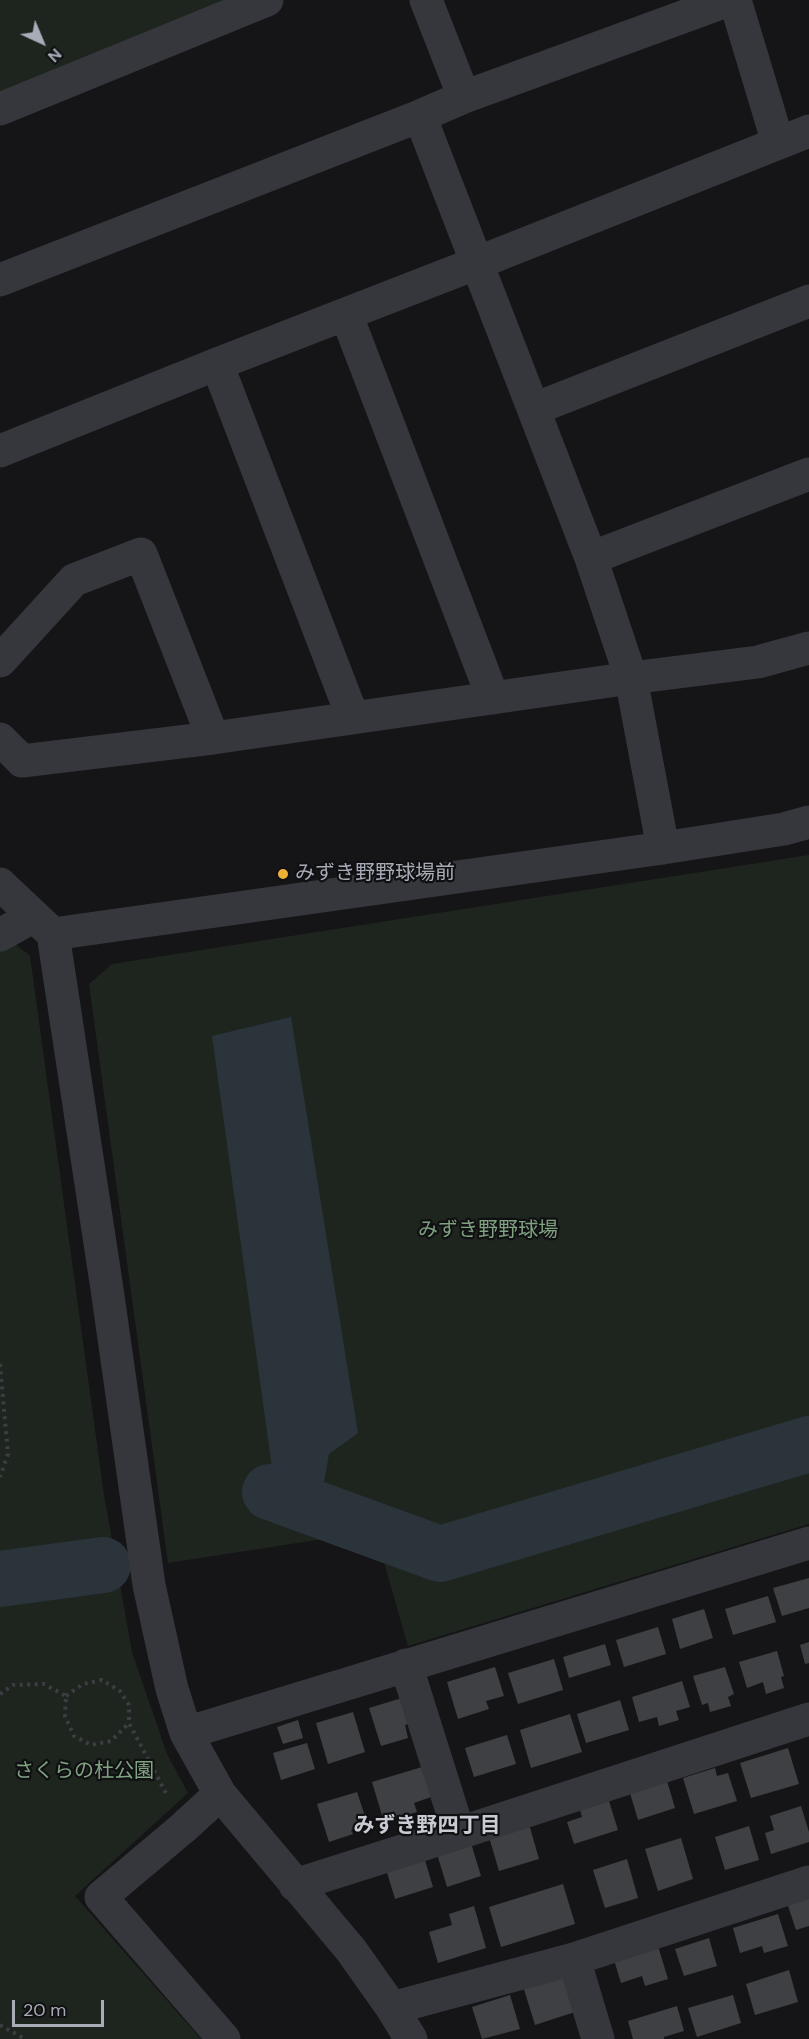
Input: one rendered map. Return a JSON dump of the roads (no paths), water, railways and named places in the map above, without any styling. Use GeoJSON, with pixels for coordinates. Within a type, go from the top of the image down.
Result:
{"type":"FeatureCollection","features":[{"type":"Feature","properties":{"kind":"street"},"geometry":{"type":"LineString","coordinates":[[0,110],[267,0]]}},
{"type":"Feature","properties":{"kind":"street"},"geometry":{"type":"LineString","coordinates":[[426,0],[464,97]]}},
{"type":"Feature","properties":{"kind":"street"},"geometry":{"type":"LineString","coordinates":[[0,280],[464,97],[729,0]]}},
{"type":"Feature","properties":{"kind":"street"},"geometry":{"type":"LineString","coordinates":[[735,0],[778,142]]}},
{"type":"Feature","properties":{"kind":"street"},"geometry":{"type":"LineString","coordinates":[[420,116],[591,558],[631,678],[663,848]]}},
{"type":"Feature","properties":{"kind":"street"},"geometry":{"type":"LineString","coordinates":[[0,452],[809,131]]}},
{"type":"Feature","properties":{"kind":"street"},"geometry":{"type":"LineString","coordinates":[[534,409],[809,301]]}},
{"type":"Feature","properties":{"kind":"street"},"geometry":{"type":"LineString","coordinates":[[346,314],[493,698]]}},
{"type":"Feature","properties":{"kind":"street"},"geometry":{"type":"LineString","coordinates":[[217,364],[353,718]]}},
{"type":"Feature","properties":{"kind":"street"},"geometry":{"type":"LineString","coordinates":[[591,558],[809,474]]}},
{"type":"Feature","properties":{"kind":"street"},"geometry":{"type":"LineString","coordinates":[[0,660],[74,580],[141,554],[213,738]]}},
{"type":"Feature","properties":{"kind":"street"},"geometry":{"type":"LineString","coordinates":[[0,739],[22,761],[213,738],[758,662],[809,648]]}},
{"type":"Feature","properties":{"kind":"street"},"geometry":{"type":"LineString","coordinates":[[0,935],[44,925],[663,848],[784,829],[809,822]]}},
{"type":"Feature","properties":{"kind":"street"},"geometry":{"type":"LineString","coordinates":[[0,884],[44,925],[107,1289],[149,1585],[172,1689],[186,1733],[220,1794],[351,1950],[411,2039]]}},
{"type":"Feature","properties":{"kind":"street"},"geometry":{"type":"LineString","coordinates":[[186,1733],[809,1543]]}},
{"type":"Feature","properties":{"kind":"street"},"geometry":{"type":"LineString","coordinates":[[406,1665],[459,1833]]}},
{"type":"Feature","properties":{"kind":"street"},"geometry":{"type":"LineString","coordinates":[[295,1885],[809,1719]]}},
{"type":"Feature","properties":{"kind":"street"},"geometry":{"type":"LineString","coordinates":[[220,1794],[101,1897],[224,2039]]}},
{"type":"Feature","properties":{"kind":"street"},"geometry":{"type":"LineString","coordinates":[[392,2008],[574,1959],[809,1882]]}},
{"type":"Feature","properties":{"kind":"street"},"geometry":{"type":"LineString","coordinates":[[574,1959],[598,2039]]}},
{"type":"Feature","properties":{"kind":"waterway"},"geometry":{"type":"LineString","coordinates":[[270,1492],[440,1554],[809,1444]]}},
{"type":"Feature","properties":{"kind":"waterway"},"geometry":{"type":"LineString","coordinates":[[0,1579],[103,1565]]}},
{"type":"Feature","properties":{"kind":"place","name":"みずき野野球場前"},"geometry":{"type":"Point","coordinates":[283,874]}},
{"type":"Feature","properties":{"kind":"district","name":"みずき野四丁目"},"geometry":{"type":"Point","coordinates":[427,1826]}},
{"type":"Feature","properties":{"kind":"park label","name":"みずき野野球場"},"geometry":{"type":"Point","coordinates":[488,1231]}},
{"type":"Feature","properties":{"kind":"park label","name":"さくらの杜公園"},"geometry":{"type":"Point","coordinates":[84,1772]}}]}
